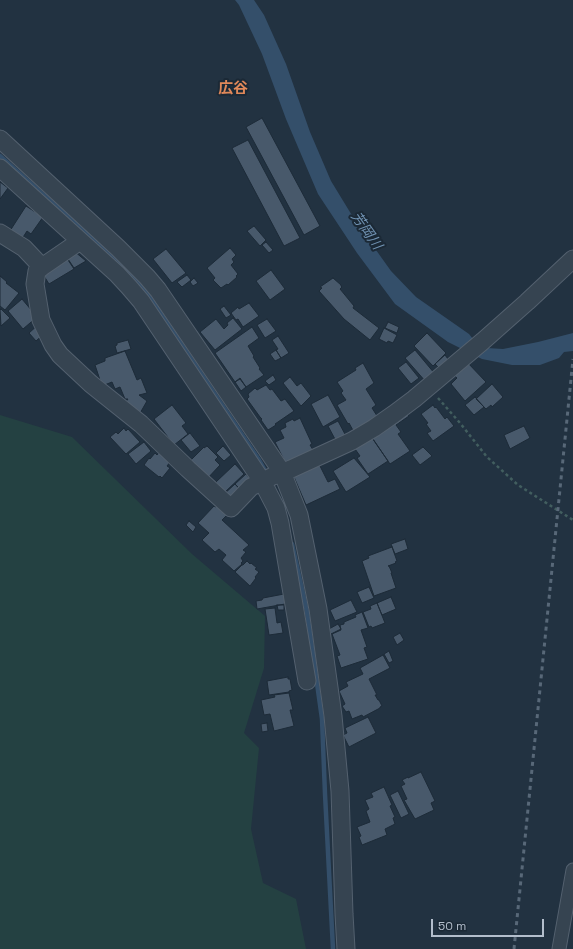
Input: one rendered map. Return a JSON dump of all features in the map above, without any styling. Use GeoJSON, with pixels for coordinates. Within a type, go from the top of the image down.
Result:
{"type":"FeatureCollection","features":[{"type":"Feature","properties":{"kind":"street"},"geometry":{"type":"LineString","coordinates":[[0,139],[118,248],[158,290],[271,477],[307,681]]}},
{"type":"Feature","properties":{"kind":"street"},"geometry":{"type":"LineString","coordinates":[[0,168],[117,274],[129,287],[271,477],[292,497],[299,515],[318,609],[332,708],[340,791],[346,949]]}},
{"type":"Feature","properties":{"kind":"street"},"geometry":{"type":"LineString","coordinates":[[0,233],[24,248],[42,267]]}},
{"type":"Feature","properties":{"kind":"street"},"geometry":{"type":"LineString","coordinates":[[80,241],[37,271],[35,284],[41,320],[53,345],[60,355],[91,384],[141,424],[231,508],[251,487],[358,438],[394,414],[483,341],[573,259]]}},
{"type":"Feature","properties":{"kind":"street"},"geometry":{"type":"LineString","coordinates":[[559,949],[573,870]]}},
{"type":"Feature","properties":{"kind":"path"},"geometry":{"type":"LineString","coordinates":[[428,387],[460,423],[487,457],[518,484],[573,520]]}},
{"type":"Feature","properties":{"kind":"green space"},"geometry":{"type":"Polygon","coordinates":[[[0,415],[72,437],[192,554],[265,616],[264,668],[244,733],[259,748],[251,829],[263,883],[296,899],[306,949],[0,949],[0,415]]]}},
{"type":"Feature","properties":{"kind":"water"},"geometry":{"type":"Polygon","coordinates":[[[235,0],[254,0],[264,15],[286,64],[310,132],[331,181],[356,222],[391,271],[416,297],[487,348],[503,349],[573,333],[573,351],[564,352],[559,358],[540,365],[512,365],[482,359],[448,342],[395,304],[357,253],[318,194],[286,119],[262,54],[239,5],[235,0]]]}},
{"type":"Feature","properties":{"kind":"building"},"geometry":{"type":"Polygon","coordinates":[[[262,118],[320,226],[304,235],[246,127],[262,118]]]}},
{"type":"Feature","properties":{"kind":"building"},"geometry":{"type":"Polygon","coordinates":[[[248,140],[300,238],[284,246],[232,148],[248,140]]]}},
{"type":"Feature","properties":{"kind":"building"},"geometry":{"type":"Polygon","coordinates":[[[0,182],[8,188],[0,199],[0,182]]]}},
{"type":"Feature","properties":{"kind":"building"},"geometry":{"type":"Polygon","coordinates":[[[26,206],[43,217],[31,234],[27,231],[20,242],[8,234],[26,206]]]}},
{"type":"Feature","properties":{"kind":"building"},"geometry":{"type":"Polygon","coordinates":[[[254,226],[266,240],[260,246],[247,231],[254,226]]]}},
{"type":"Feature","properties":{"kind":"building"},"geometry":{"type":"Polygon","coordinates":[[[266,242],[273,250],[269,253],[262,245],[266,242]]]}},
{"type":"Feature","properties":{"kind":"building"},"geometry":{"type":"Polygon","coordinates":[[[230,248],[236,255],[232,259],[234,262],[231,265],[238,274],[236,276],[237,277],[228,285],[227,284],[221,288],[213,280],[215,278],[207,268],[230,248]]]}},
{"type":"Feature","properties":{"kind":"building"},"geometry":{"type":"Polygon","coordinates":[[[166,249],[186,273],[172,283],[153,259],[166,249]]]}},
{"type":"Feature","properties":{"kind":"building"},"geometry":{"type":"Polygon","coordinates":[[[74,251],[86,261],[74,268],[66,256],[74,251]]]}},
{"type":"Feature","properties":{"kind":"building"},"geometry":{"type":"Polygon","coordinates":[[[66,257],[74,269],[49,284],[41,271],[66,257]]]}},
{"type":"Feature","properties":{"kind":"building"},"geometry":{"type":"Polygon","coordinates":[[[271,270],[285,289],[270,300],[256,281],[271,270]]]}},
{"type":"Feature","properties":{"kind":"building"},"geometry":{"type":"Polygon","coordinates":[[[187,275],[191,280],[182,287],[177,282],[187,275]]]}},
{"type":"Feature","properties":{"kind":"building"},"geometry":{"type":"Polygon","coordinates":[[[0,276],[7,282],[6,283],[19,293],[5,310],[0,306],[0,276]]]}},
{"type":"Feature","properties":{"kind":"building"},"geometry":{"type":"Polygon","coordinates":[[[194,278],[198,283],[193,286],[190,282],[194,278]]]}},
{"type":"Feature","properties":{"kind":"building"},"geometry":{"type":"Polygon","coordinates":[[[333,278],[341,285],[342,287],[340,289],[354,306],[353,308],[379,328],[370,340],[344,319],[319,291],[322,288],[320,287],[333,278]]]}},
{"type":"Feature","properties":{"kind":"building"},"geometry":{"type":"Polygon","coordinates":[[[22,299],[37,317],[23,329],[8,311],[22,299]]]}},
{"type":"Feature","properties":{"kind":"building"},"geometry":{"type":"Polygon","coordinates":[[[249,303],[259,316],[243,327],[238,319],[236,320],[231,313],[238,307],[239,309],[249,303]]]}},
{"type":"Feature","properties":{"kind":"building"},"geometry":{"type":"Polygon","coordinates":[[[224,306],[231,315],[226,318],[220,309],[224,306]]]}},
{"type":"Feature","properties":{"kind":"building"},"geometry":{"type":"Polygon","coordinates":[[[1,309],[10,318],[1,326],[0,310],[1,309]]]}},
{"type":"Feature","properties":{"kind":"building"},"geometry":{"type":"Polygon","coordinates":[[[233,318],[242,329],[215,350],[200,332],[216,319],[224,329],[228,325],[227,323],[233,318]]]}},
{"type":"Feature","properties":{"kind":"building"},"geometry":{"type":"Polygon","coordinates":[[[267,319],[276,331],[265,338],[257,325],[267,319]]]}},
{"type":"Feature","properties":{"kind":"building"},"geometry":{"type":"Polygon","coordinates":[[[388,322],[399,327],[397,333],[385,328],[388,322]]]}},
{"type":"Feature","properties":{"kind":"building"},"geometry":{"type":"Polygon","coordinates":[[[39,324],[46,332],[36,341],[29,333],[39,324]]]}},
{"type":"Feature","properties":{"kind":"building"},"geometry":{"type":"Polygon","coordinates":[[[252,327],[259,338],[248,346],[260,368],[259,369],[264,375],[246,387],[240,378],[235,382],[215,353],[252,327]]]}},
{"type":"Feature","properties":{"kind":"building"},"geometry":{"type":"Polygon","coordinates":[[[384,328],[397,335],[393,343],[388,341],[387,343],[379,339],[384,328]]]}},
{"type":"Feature","properties":{"kind":"building"},"geometry":{"type":"Polygon","coordinates":[[[427,333],[446,353],[433,366],[414,346],[427,333]]]}},
{"type":"Feature","properties":{"kind":"building"},"geometry":{"type":"Polygon","coordinates":[[[278,336],[289,353],[281,358],[276,350],[278,349],[272,340],[278,336]]]}},
{"type":"Feature","properties":{"kind":"building"},"geometry":{"type":"Polygon","coordinates":[[[128,340],[131,349],[117,353],[115,346],[117,343],[128,340]]]}},
{"type":"Feature","properties":{"kind":"building"},"geometry":{"type":"Polygon","coordinates":[[[276,350],[281,358],[275,361],[270,354],[276,350]]]}},
{"type":"Feature","properties":{"kind":"building"},"geometry":{"type":"Polygon","coordinates":[[[415,350],[435,374],[426,382],[405,358],[415,350]]]}},
{"type":"Feature","properties":{"kind":"building"},"geometry":{"type":"Polygon","coordinates":[[[125,351],[137,380],[141,378],[147,393],[139,395],[147,401],[139,415],[124,404],[128,399],[125,399],[120,387],[115,389],[112,382],[102,386],[95,365],[105,361],[105,358],[125,351]]]}},
{"type":"Feature","properties":{"kind":"building"},"geometry":{"type":"Polygon","coordinates":[[[445,355],[448,359],[439,368],[435,364],[445,355]]]}},
{"type":"Feature","properties":{"kind":"building"},"geometry":{"type":"Polygon","coordinates":[[[406,362],[419,378],[411,384],[398,368],[406,362]]]}},
{"type":"Feature","properties":{"kind":"building"},"geometry":{"type":"Polygon","coordinates":[[[467,362],[486,382],[465,401],[451,384],[457,378],[455,376],[467,362]]]}},
{"type":"Feature","properties":{"kind":"building"},"geometry":{"type":"Polygon","coordinates":[[[363,363],[374,383],[366,389],[376,405],[372,408],[379,419],[355,434],[337,405],[346,400],[341,393],[343,391],[337,382],[356,370],[355,368],[363,363]]]}},
{"type":"Feature","properties":{"kind":"building"},"geometry":{"type":"Polygon","coordinates":[[[273,375],[276,380],[269,385],[265,381],[273,375]]]}},
{"type":"Feature","properties":{"kind":"building"},"geometry":{"type":"Polygon","coordinates":[[[290,377],[297,386],[301,383],[311,396],[301,406],[283,383],[290,377]]]}},
{"type":"Feature","properties":{"kind":"building"},"geometry":{"type":"Polygon","coordinates":[[[240,379],[246,387],[241,391],[235,382],[240,379]]]}},
{"type":"Feature","properties":{"kind":"building"},"geometry":{"type":"Polygon","coordinates":[[[492,384],[503,397],[492,407],[491,405],[486,409],[476,399],[492,384]]]}},
{"type":"Feature","properties":{"kind":"building"},"geometry":{"type":"Polygon","coordinates":[[[266,385],[270,390],[272,389],[281,401],[285,399],[294,411],[268,430],[261,420],[262,419],[247,399],[249,397],[248,394],[255,388],[257,390],[266,385]]]}},
{"type":"Feature","properties":{"kind":"building"},"geometry":{"type":"Polygon","coordinates":[[[328,395],[340,417],[323,427],[311,404],[328,395]]]}},
{"type":"Feature","properties":{"kind":"building"},"geometry":{"type":"Polygon","coordinates":[[[475,397],[484,407],[474,415],[465,405],[475,397]]]}},
{"type":"Feature","properties":{"kind":"building"},"geometry":{"type":"Polygon","coordinates":[[[172,405],[186,423],[182,426],[188,434],[174,445],[154,419],[172,405]]]}},
{"type":"Feature","properties":{"kind":"building"},"geometry":{"type":"Polygon","coordinates":[[[433,405],[445,419],[447,417],[454,426],[433,441],[427,433],[431,431],[426,424],[428,423],[421,414],[433,405]]]}},
{"type":"Feature","properties":{"kind":"building"},"geometry":{"type":"Polygon","coordinates":[[[406,412],[409,416],[396,425],[401,432],[398,434],[410,451],[390,464],[371,436],[406,412]]]}},
{"type":"Feature","properties":{"kind":"building"},"geometry":{"type":"Polygon","coordinates":[[[300,418],[312,444],[310,445],[315,453],[287,466],[275,442],[284,438],[280,430],[286,427],[285,423],[293,419],[294,421],[300,418]]]}},
{"type":"Feature","properties":{"kind":"building"},"geometry":{"type":"Polygon","coordinates":[[[338,421],[346,436],[336,441],[328,426],[338,421]]]}},
{"type":"Feature","properties":{"kind":"building"},"geometry":{"type":"Polygon","coordinates":[[[524,426],[530,438],[510,449],[504,435],[524,426]]]}},
{"type":"Feature","properties":{"kind":"building"},"geometry":{"type":"Polygon","coordinates":[[[124,428],[126,431],[128,429],[140,442],[126,454],[110,437],[116,432],[118,434],[124,428]]]}},
{"type":"Feature","properties":{"kind":"building"},"geometry":{"type":"Polygon","coordinates":[[[190,433],[200,446],[191,452],[181,440],[190,433]]]}},
{"type":"Feature","properties":{"kind":"building"},"geometry":{"type":"Polygon","coordinates":[[[370,435],[388,461],[368,474],[357,458],[360,456],[353,446],[370,435]]]}},
{"type":"Feature","properties":{"kind":"building"},"geometry":{"type":"Polygon","coordinates":[[[144,442],[151,451],[136,464],[128,454],[144,442]]]}},
{"type":"Feature","properties":{"kind":"building"},"geometry":{"type":"Polygon","coordinates":[[[207,446],[218,457],[215,460],[220,465],[206,480],[190,461],[204,447],[207,446]]]}},
{"type":"Feature","properties":{"kind":"building"},"geometry":{"type":"Polygon","coordinates":[[[223,446],[231,455],[224,461],[216,453],[223,446]]]}},
{"type":"Feature","properties":{"kind":"building"},"geometry":{"type":"Polygon","coordinates":[[[423,447],[432,456],[420,465],[412,455],[423,447]]]}},
{"type":"Feature","properties":{"kind":"building"},"geometry":{"type":"Polygon","coordinates":[[[161,450],[174,457],[167,466],[170,468],[162,478],[144,465],[149,458],[150,459],[155,453],[157,455],[161,450]]]}},
{"type":"Feature","properties":{"kind":"building"},"geometry":{"type":"Polygon","coordinates":[[[354,458],[370,477],[346,492],[333,471],[354,458]]]}},
{"type":"Feature","properties":{"kind":"building"},"geometry":{"type":"Polygon","coordinates":[[[235,464],[244,474],[225,492],[216,482],[235,464]]]}},
{"type":"Feature","properties":{"kind":"building"},"geometry":{"type":"Polygon","coordinates":[[[319,464],[328,482],[335,479],[340,489],[306,505],[294,477],[319,464]]]}},
{"type":"Feature","properties":{"kind":"building"},"geometry":{"type":"Polygon","coordinates":[[[246,474],[252,481],[242,491],[235,484],[246,474]]]}},
{"type":"Feature","properties":{"kind":"building"},"geometry":{"type":"Polygon","coordinates":[[[235,484],[242,492],[231,502],[223,495],[235,484]]]}},
{"type":"Feature","properties":{"kind":"building"},"geometry":{"type":"Polygon","coordinates":[[[219,504],[228,514],[222,520],[249,545],[243,550],[246,552],[241,558],[243,561],[241,563],[242,564],[234,571],[222,560],[226,555],[219,549],[215,552],[202,540],[209,533],[198,523],[214,506],[216,507],[219,504]]]}},
{"type":"Feature","properties":{"kind":"building"},"geometry":{"type":"Polygon","coordinates":[[[189,521],[196,527],[193,532],[186,525],[189,521]]]}},
{"type":"Feature","properties":{"kind":"building"},"geometry":{"type":"Polygon","coordinates":[[[405,539],[408,549],[395,554],[391,544],[405,539]]]}},
{"type":"Feature","properties":{"kind":"building"},"geometry":{"type":"Polygon","coordinates":[[[392,547],[397,561],[395,562],[396,563],[388,566],[392,573],[396,588],[374,596],[362,561],[369,558],[368,556],[392,547]]]}},
{"type":"Feature","properties":{"kind":"building"},"geometry":{"type":"Polygon","coordinates":[[[247,561],[257,568],[255,569],[259,572],[250,586],[235,572],[247,561]]]}},
{"type":"Feature","properties":{"kind":"building"},"geometry":{"type":"Polygon","coordinates":[[[369,587],[374,598],[362,603],[357,592],[369,587]]]}},
{"type":"Feature","properties":{"kind":"building"},"geometry":{"type":"Polygon","coordinates":[[[284,594],[285,604],[257,609],[256,601],[262,600],[263,598],[284,594]]]}},
{"type":"Feature","properties":{"kind":"building"},"geometry":{"type":"Polygon","coordinates":[[[391,597],[396,609],[382,615],[377,603],[391,597]]]}},
{"type":"Feature","properties":{"kind":"building"},"geometry":{"type":"Polygon","coordinates":[[[351,600],[357,612],[335,621],[330,610],[351,600]]]}},
{"type":"Feature","properties":{"kind":"building"},"geometry":{"type":"Polygon","coordinates":[[[377,603],[385,623],[372,628],[371,626],[369,627],[363,612],[371,609],[370,606],[377,603]]]}},
{"type":"Feature","properties":{"kind":"building"},"geometry":{"type":"Polygon","coordinates":[[[277,605],[284,605],[284,610],[278,610],[277,605]]]}},
{"type":"Feature","properties":{"kind":"building"},"geometry":{"type":"Polygon","coordinates":[[[275,608],[277,623],[281,622],[283,633],[269,635],[265,609],[275,608]]]}},
{"type":"Feature","properties":{"kind":"building"},"geometry":{"type":"Polygon","coordinates":[[[362,612],[368,628],[361,630],[367,647],[364,648],[368,659],[341,668],[337,656],[340,655],[332,634],[341,630],[340,625],[344,624],[344,622],[356,617],[355,615],[362,612]]]}},
{"type":"Feature","properties":{"kind":"building"},"geometry":{"type":"Polygon","coordinates":[[[338,624],[341,629],[331,634],[329,629],[338,624]]]}},
{"type":"Feature","properties":{"kind":"building"},"geometry":{"type":"Polygon","coordinates":[[[400,633],[404,640],[397,645],[393,637],[400,633]]]}},
{"type":"Feature","properties":{"kind":"building"},"geometry":{"type":"Polygon","coordinates":[[[389,651],[393,661],[389,663],[384,654],[389,651]]]}},
{"type":"Feature","properties":{"kind":"building"},"geometry":{"type":"Polygon","coordinates":[[[383,655],[390,668],[369,679],[377,695],[375,695],[382,706],[363,717],[362,715],[352,719],[349,711],[346,712],[342,706],[345,704],[339,691],[348,686],[346,682],[363,674],[360,668],[383,655]]]}},
{"type":"Feature","properties":{"kind":"building"},"geometry":{"type":"Polygon","coordinates":[[[288,677],[288,679],[290,679],[292,690],[289,692],[269,695],[267,681],[288,677]]]}},
{"type":"Feature","properties":{"kind":"building"},"geometry":{"type":"Polygon","coordinates":[[[289,693],[293,710],[290,710],[294,726],[274,731],[270,714],[264,715],[261,700],[275,697],[274,695],[289,693]]]}},
{"type":"Feature","properties":{"kind":"building"},"geometry":{"type":"Polygon","coordinates":[[[368,717],[376,733],[349,747],[343,735],[347,733],[345,728],[368,717]]]}},
{"type":"Feature","properties":{"kind":"building"},"geometry":{"type":"Polygon","coordinates":[[[267,723],[268,731],[262,732],[261,724],[267,723]]]}},
{"type":"Feature","properties":{"kind":"building"},"geometry":{"type":"Polygon","coordinates":[[[421,772],[435,801],[431,803],[434,810],[415,819],[404,800],[407,799],[401,786],[405,784],[402,780],[421,772]]]}},
{"type":"Feature","properties":{"kind":"building"},"geometry":{"type":"Polygon","coordinates":[[[384,787],[392,805],[390,806],[395,817],[393,818],[395,824],[385,829],[387,835],[362,845],[359,837],[361,836],[357,827],[370,822],[366,811],[369,809],[365,800],[373,797],[371,793],[384,787]]]}},
{"type":"Feature","properties":{"kind":"building"},"geometry":{"type":"Polygon","coordinates":[[[398,791],[409,814],[401,818],[390,795],[398,791]]]}},
{"type":"Feature","properties":{"kind":"waterway"},"geometry":{"type":"LineString","coordinates":[[0,156],[138,280],[267,474]]}},
{"type":"Feature","properties":{"kind":"waterway"},"geometry":{"type":"LineString","coordinates":[[292,544],[307,612],[322,719],[333,949]]}},
{"type":"Feature","properties":{"kind":"railway"},"geometry":{"type":"LineString","coordinates":[[514,949],[573,359]]}},
{"type":"Feature","properties":{"kind":"district","name":"広谷"},"geometry":{"type":"Point","coordinates":[233,89]}},
{"type":"Feature","properties":{"kind":"water label","name":"芳岡川"},"geometry":{"type":"Point","coordinates":[366,231]}}]}
